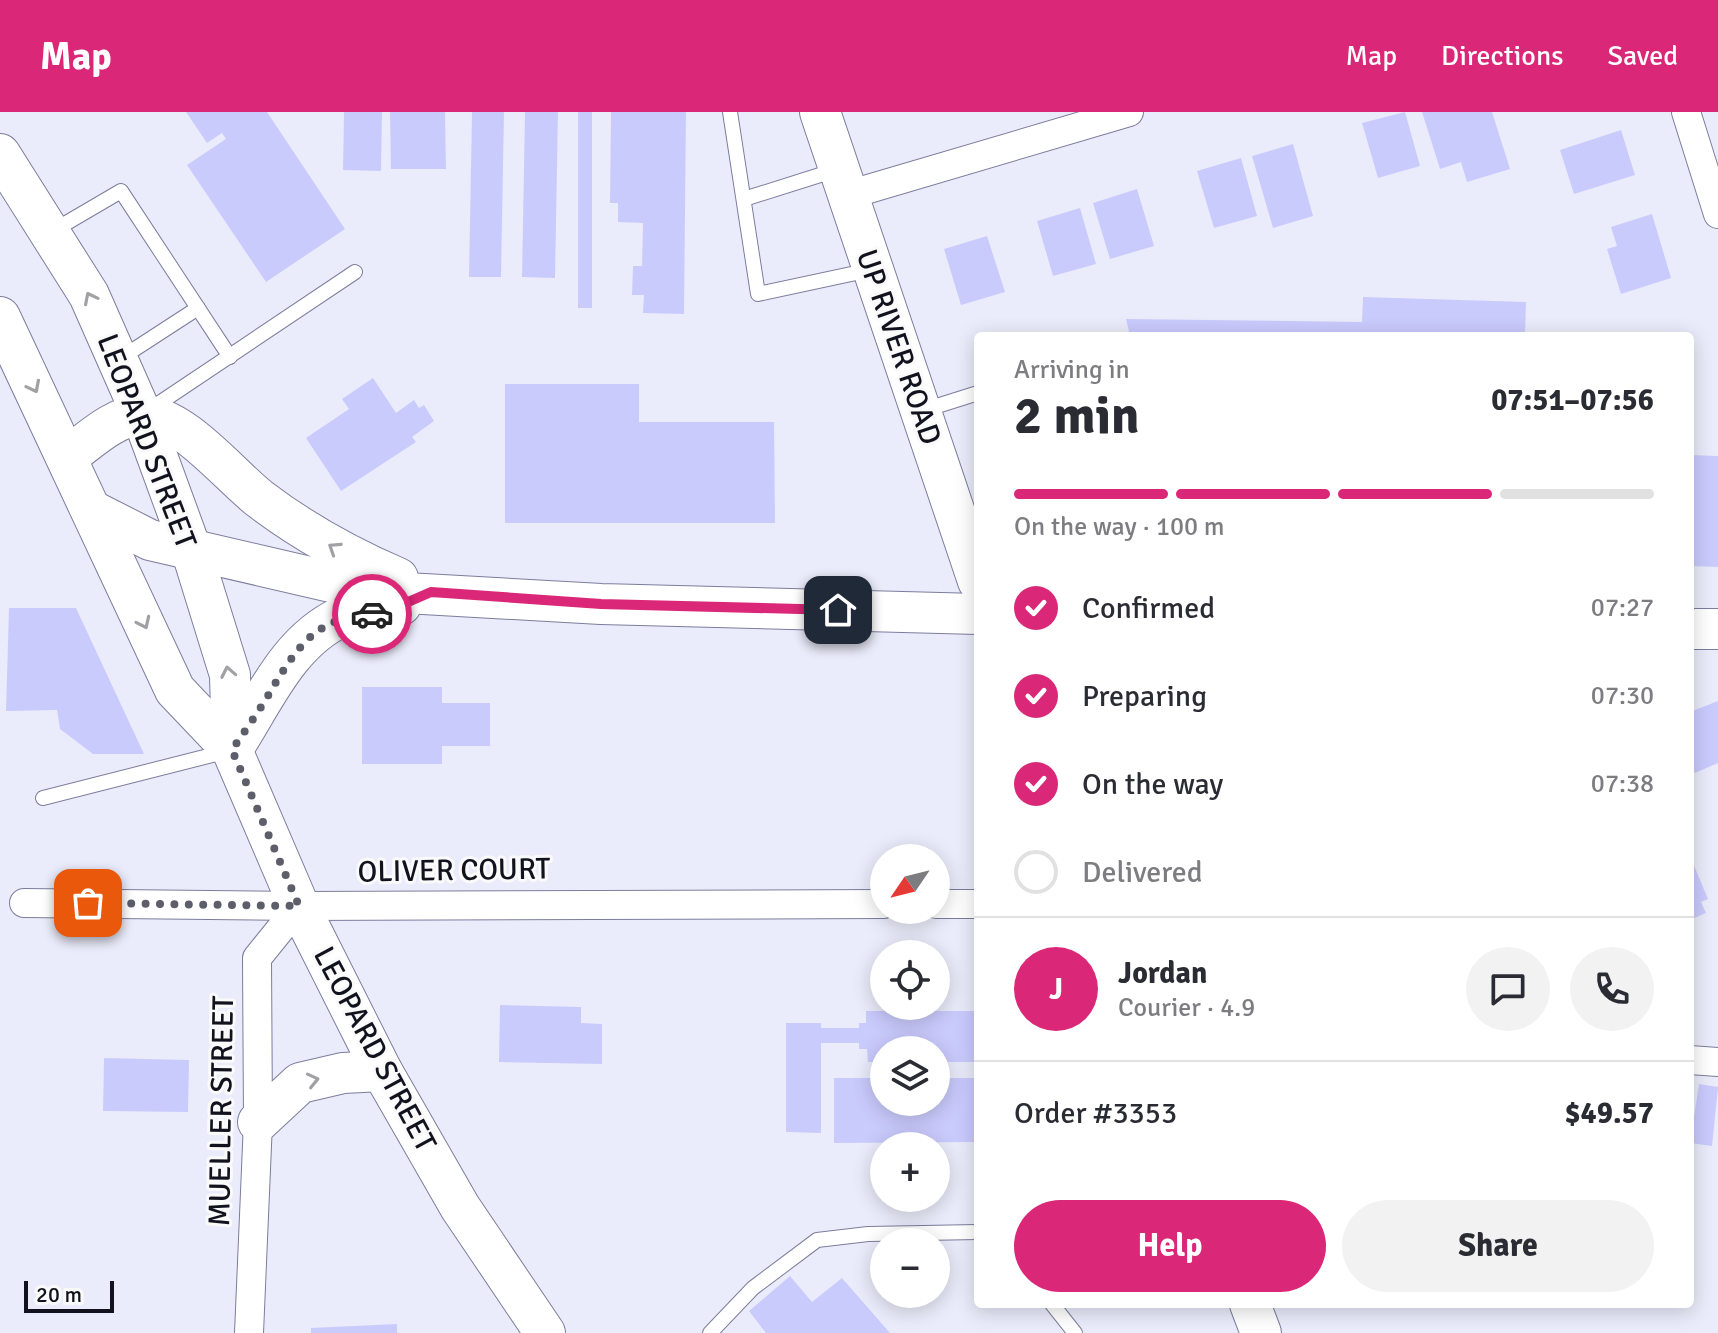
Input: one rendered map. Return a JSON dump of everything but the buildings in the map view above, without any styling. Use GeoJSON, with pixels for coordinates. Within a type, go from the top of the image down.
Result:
{"type":"FeatureCollection","features":[{"type":"Feature","properties":{"kind":"main road","name":"UP RIVER ROAD"},"geometry":{"type":"LineString","coordinates":[[820,112],[974,569]]}},
{"type":"Feature","properties":{"kind":"main road","name":"LEOPARD STREET"},"geometry":{"type":"LineString","coordinates":[[0,154],[89,295],[204,552],[230,675],[232,750]]}},
{"type":"Feature","properties":{"kind":"main road","name":"LEOPARD STREET"},"geometry":{"type":"LineString","coordinates":[[4,338],[67,457],[175,690],[232,750],[299,906],[382,1071],[460,1207],[545,1333]]}},
{"type":"Feature","properties":{"kind":"main road"},"geometry":{"type":"LineString","coordinates":[[67,457],[109,426],[142,415],[183,430],[251,491],[346,556],[431,592]]}},
{"type":"Feature","properties":{"kind":"main road"},"geometry":{"type":"LineString","coordinates":[[204,552],[244,537],[253,519],[251,491]]}},
{"type":"Feature","properties":{"kind":"main road"},"geometry":{"type":"LineString","coordinates":[[91,510],[150,540],[370,591],[431,592],[601,604],[974,614]]}},
{"type":"Feature","properties":{"kind":"main road"},"geometry":{"type":"LineString","coordinates":[[232,750],[292,654],[312,634],[344,616],[383,613],[431,592]]}},
{"type":"Feature","properties":{"kind":"main road"},"geometry":{"type":"LineString","coordinates":[[1694,629],[1718,629]]}},
{"type":"Feature","properties":{"kind":"main road"},"geometry":{"type":"LineString","coordinates":[[258,1122],[300,1083],[343,1073],[382,1071]]}},
{"type":"Feature","properties":{"kind":"main road"},"geometry":{"type":"LineString","coordinates":[[1252,1308],[1261,1333]]}},
{"type":"Feature","properties":{"kind":"street"},"geometry":{"type":"LineString","coordinates":[[844,182],[1129,112]]}},
{"type":"Feature","properties":{"kind":"street"},"geometry":{"type":"LineString","coordinates":[[1686,112],[1718,214]]}},
{"type":"Feature","properties":{"kind":"street","name":"OLIVER COURT"},"geometry":{"type":"LineString","coordinates":[[24,903],[299,906],[870,904]]}},
{"type":"Feature","properties":{"kind":"street"},"geometry":{"type":"LineString","coordinates":[[950,904],[974,904]]}},
{"type":"Feature","properties":{"kind":"street","name":"MUELLER STREET"},"geometry":{"type":"LineString","coordinates":[[249,1333],[258,1122],[257,958],[299,906]]}},
{"type":"Feature","properties":{"kind":"street"},"geometry":{"type":"LineString","coordinates":[[1694,1060],[1718,1062]]}},
{"type":"Feature","properties":{"kind":"lane"},"geometry":{"type":"LineString","coordinates":[[730,112],[758,294],[873,269]]}},
{"type":"Feature","properties":{"kind":"lane"},"geometry":{"type":"LineString","coordinates":[[744,199],[844,182]]}},
{"type":"Feature","properties":{"kind":"lane"},"geometry":{"type":"LineString","coordinates":[[51,232],[121,191],[230,357]]}},
{"type":"Feature","properties":{"kind":"lane"},"geometry":{"type":"LineString","coordinates":[[142,415],[355,272]]}},
{"type":"Feature","properties":{"kind":"lane"},"geometry":{"type":"LineString","coordinates":[[118,360],[198,308]]}},
{"type":"Feature","properties":{"kind":"lane"},"geometry":{"type":"LineString","coordinates":[[921,411],[974,394]]}},
{"type":"Feature","properties":{"kind":"lane"},"geometry":{"type":"LineString","coordinates":[[43,798],[232,750]]}},
{"type":"Feature","properties":{"kind":"lane"},"geometry":{"type":"LineString","coordinates":[[710,1333],[753,1288],[817,1240],[868,1234],[974,1232]]}},
{"type":"Feature","properties":{"kind":"lane"},"geometry":{"type":"LineString","coordinates":[[1055,1308],[1075,1333]]}},
{"type":"Feature","properties":{"kind":"way so far"},"geometry":{"type":"LineString","coordinates":[[88,903],[299,906],[232,750],[292,654],[312,634],[344,616],[372,614]]}},
{"type":"Feature","properties":{"kind":"route"},"geometry":{"type":"LineString","coordinates":[[372,614],[383,613],[431,592],[601,604],[838,610]]}}]}
